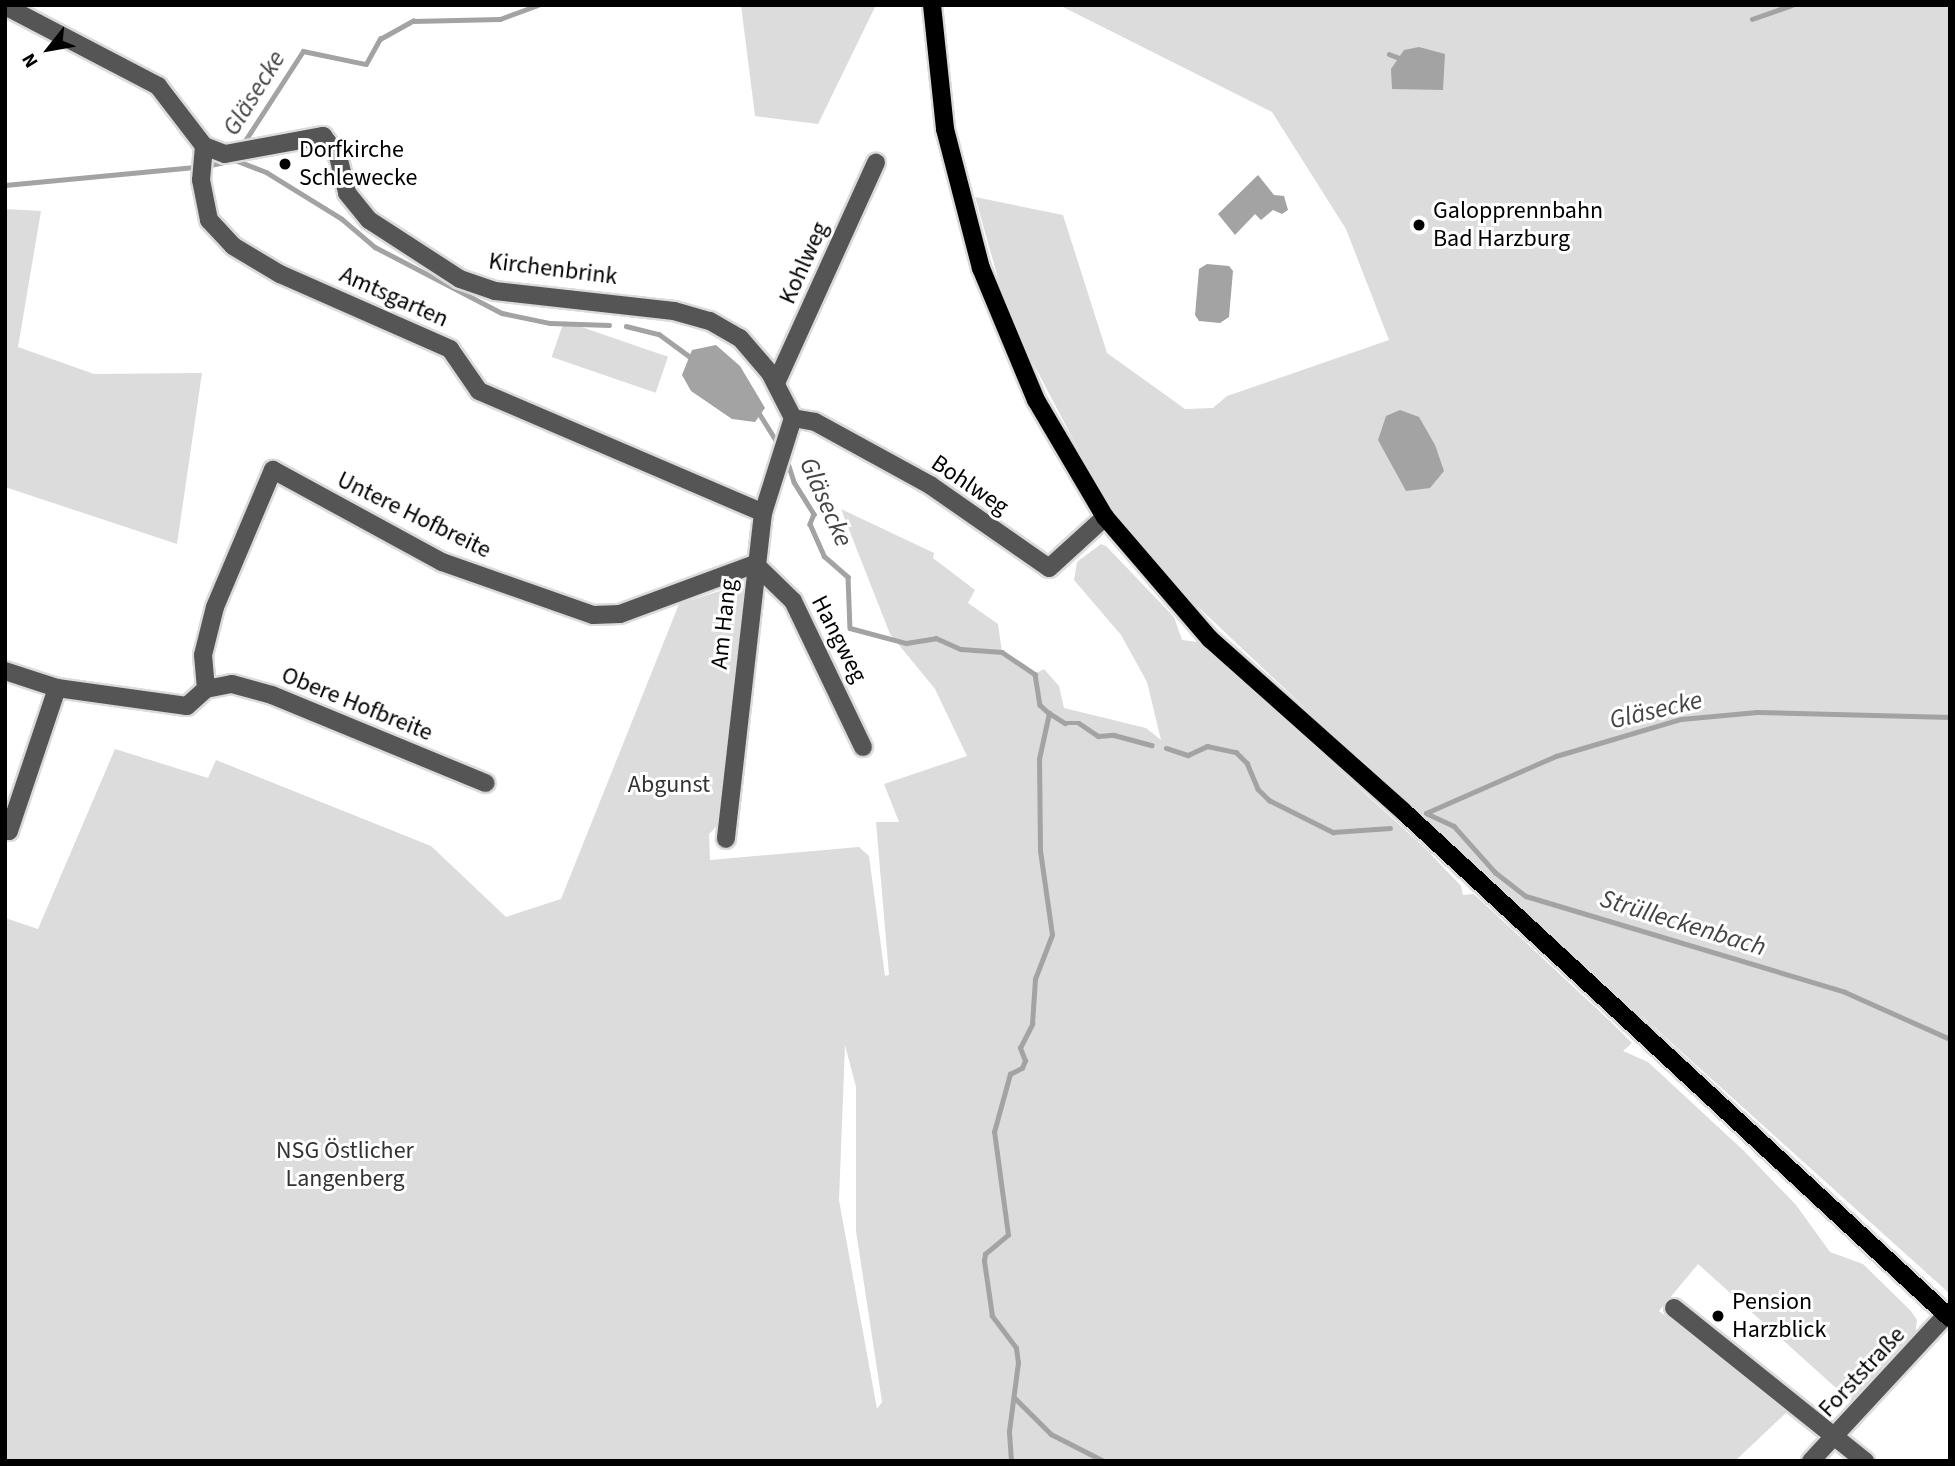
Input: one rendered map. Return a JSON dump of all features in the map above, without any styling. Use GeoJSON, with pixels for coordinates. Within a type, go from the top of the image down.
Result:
{"type":"FeatureCollection","features":[{"type":"Feature","properties":{"kind":"main road"},"geometry":{"type":"LineString","coordinates":[[932,5],[945,129],[981,268],[1036,400],[1105,517],[1210,639],[1948,1317]]}},
{"type":"Feature","properties":{"kind":"street"},"geometry":{"type":"LineString","coordinates":[[5,6],[158,86],[203,153]]}},
{"type":"Feature","properties":{"kind":"street","name":"Kirchenbrink"},"geometry":{"type":"LineString","coordinates":[[203,153],[244,153],[323,136],[338,156],[347,193],[369,220],[460,279],[495,291],[628,303],[710,321],[740,338],[776,383],[791,427]]}},
{"type":"Feature","properties":{"kind":"street","name":"Amtsgarten"},"geometry":{"type":"LineString","coordinates":[[203,153],[201,180],[209,220],[233,246],[281,274],[450,349],[479,391],[763,513]]}},
{"type":"Feature","properties":{"kind":"street","name":"Kohlweg"},"geometry":{"type":"LineString","coordinates":[[776,383],[876,163]]}},
{"type":"Feature","properties":{"kind":"street","name":"Bohlweg"},"geometry":{"type":"LineString","coordinates":[[791,427],[815,422],[930,485],[1049,568],[1105,517]]}},
{"type":"Feature","properties":{"kind":"street","name":"Am Hang"},"geometry":{"type":"LineString","coordinates":[[726,839],[755,564],[763,513],[791,427]]}},
{"type":"Feature","properties":{"kind":"street","name":"Untere Hofbreite"},"geometry":{"type":"LineString","coordinates":[[206,689],[203,655],[215,607],[273,470],[442,562],[593,615],[620,614],[755,564]]}},
{"type":"Feature","properties":{"kind":"street","name":"Hangweg"},"geometry":{"type":"LineString","coordinates":[[755,564],[793,601],[863,747]]}},
{"type":"Feature","properties":{"kind":"street"},"geometry":{"type":"LineString","coordinates":[[5,671],[57,688],[187,706],[206,689]]}},
{"type":"Feature","properties":{"kind":"street","name":"Obere Hofbreite"},"geometry":{"type":"LineString","coordinates":[[206,689],[232,684],[272,695],[486,783]]}},
{"type":"Feature","properties":{"kind":"street"},"geometry":{"type":"LineString","coordinates":[[5,830],[9,831],[57,688]]}},
{"type":"Feature","properties":{"kind":"street"},"geometry":{"type":"LineString","coordinates":[[1674,1308],[1865,1461]]}},
{"type":"Feature","properties":{"kind":"street","name":"Forststraße"},"geometry":{"type":"LineString","coordinates":[[1811,1461],[1832,1435],[1948,1317]]}},
{"type":"Feature","properties":{"kind":"green space"},"geometry":{"type":"Polygon","coordinates":[[[741,5],[876,5],[818,124],[755,116],[741,5]]]}},
{"type":"Feature","properties":{"kind":"green space"},"geometry":{"type":"Polygon","coordinates":[[[1059,5],[1950,5],[1950,1294],[1411,808],[1175,585],[1109,508],[1009,317],[975,197],[1063,215],[1107,353],[1185,409],[1213,408],[1227,396],[1389,340],[1346,229],[1272,112],[1059,5]]]}},
{"type":"Feature","properties":{"kind":"green space"},"geometry":{"type":"Polygon","coordinates":[[[5,209],[41,211],[18,347],[94,374],[202,373],[177,544],[5,487],[5,209]]]}},
{"type":"Feature","properties":{"kind":"green space"},"geometry":{"type":"Polygon","coordinates":[[[564,321],[668,357],[656,393],[552,357],[564,321]]]}},
{"type":"Feature","properties":{"kind":"green space"},"geometry":{"type":"Polygon","coordinates":[[[841,509],[934,553],[933,558],[975,590],[968,603],[998,624],[1002,652],[1035,674],[1044,669],[1059,686],[1064,708],[1146,728],[1161,740],[1147,682],[1121,635],[1074,580],[1077,562],[1101,544],[1106,546],[1174,617],[1182,640],[1198,642],[1425,848],[1461,886],[1463,895],[1474,894],[1610,1021],[1632,1043],[1623,1051],[1648,1062],[1744,1151],[1796,1205],[1830,1252],[1863,1264],[1911,1311],[1917,1320],[1915,1336],[1855,1405],[1698,1264],[1659,1311],[1788,1411],[1735,1461],[5,1461],[5,918],[38,929],[115,749],[208,778],[216,760],[431,846],[506,917],[561,899],[679,604],[751,581],[723,820],[709,834],[710,860],[859,847],[869,856],[885,976],[889,975],[876,822],[899,822],[884,784],[967,756],[935,689],[890,634],[841,509]],[[845,1045],[839,1200],[877,1409],[882,1402],[856,1231],[856,1087],[845,1045]]]}},
{"type":"Feature","properties":{"kind":"shaded area"},"geometry":{"type":"Polygon","coordinates":[[[1419,47],[1445,54],[1443,90],[1392,89],[1391,69],[1404,50],[1419,47]]]}},
{"type":"Feature","properties":{"kind":"shaded area"},"geometry":{"type":"Polygon","coordinates":[[[1258,175],[1274,195],[1284,196],[1288,210],[1282,214],[1273,210],[1261,220],[1255,214],[1235,235],[1218,214],[1258,175]]]}},
{"type":"Feature","properties":{"kind":"shaded area"},"geometry":{"type":"Polygon","coordinates":[[[1207,264],[1229,266],[1233,271],[1229,317],[1220,323],[1199,321],[1195,315],[1199,269],[1207,264]]]}},
{"type":"Feature","properties":{"kind":"shaded area"},"geometry":{"type":"Polygon","coordinates":[[[716,345],[740,366],[765,408],[755,422],[732,419],[691,391],[682,375],[692,350],[716,345]]]}},
{"type":"Feature","properties":{"kind":"shaded area"},"geometry":{"type":"Polygon","coordinates":[[[1400,410],[1419,417],[1435,445],[1444,471],[1430,488],[1406,491],[1378,440],[1386,416],[1400,410]]]}},
{"type":"Feature","properties":{"kind":"waterway","name":"Gläsecke"},"geometry":{"type":"LineString","coordinates":[[241,147],[303,51],[366,64],[380,39],[413,21],[500,19],[538,5]]}},
{"type":"Feature","properties":{"kind":"waterway"},"geometry":{"type":"LineString","coordinates":[[1752,19],[1792,5]]}},
{"type":"Feature","properties":{"kind":"waterway"},"geometry":{"type":"LineString","coordinates":[[1389,54],[1405,60]]}},
{"type":"Feature","properties":{"kind":"waterway","name":"Gläsecke"},"geometry":{"type":"LineString","coordinates":[[206,166],[235,160],[266,172],[342,219],[375,247],[502,313],[550,323],[609,325]]}},
{"type":"Feature","properties":{"kind":"waterway","name":"Gläsecke"},"geometry":{"type":"LineString","coordinates":[[5,185],[197,167]]}},
{"type":"Feature","properties":{"kind":"waterway","name":"Gläsecke"},"geometry":{"type":"LineString","coordinates":[[626,326],[659,334],[693,359]]}},
{"type":"Feature","properties":{"kind":"waterway","name":"Gläsecke"},"geometry":{"type":"LineString","coordinates":[[759,413],[778,444]]}},
{"type":"Feature","properties":{"kind":"waterway","name":"Gläsecke"},"geometry":{"type":"LineString","coordinates":[[786,457],[794,482],[814,514],[810,524],[824,556],[848,577],[850,628],[906,643],[936,638],[961,649],[1002,652],[1035,674],[1040,705],[1065,723],[1079,723],[1098,736],[1114,735],[1152,745]]}},
{"type":"Feature","properties":{"kind":"waterway","name":"Gläsecke"},"geometry":{"type":"LineString","coordinates":[[1426,813],[1556,756],[1681,719],[1757,712],[1950,717]]}},
{"type":"Feature","properties":{"kind":"waterway"},"geometry":{"type":"LineString","coordinates":[[1011,1461],[1009,1431],[1018,1363],[1016,1348],[992,1316],[984,1261],[985,1254],[1008,1235],[994,1132],[1010,1074],[1022,1068],[1025,1061],[1020,1048],[1032,1024],[1035,979],[1052,935],[1040,851],[1039,759],[1049,713]]}},
{"type":"Feature","properties":{"kind":"waterway","name":"Gläsecke"},"geometry":{"type":"LineString","coordinates":[[1166,748],[1188,755],[1207,746],[1236,752],[1247,763],[1258,789],[1269,800],[1333,832],[1390,828]]}},
{"type":"Feature","properties":{"kind":"waterway","name":"Strülleckenbach"},"geometry":{"type":"LineString","coordinates":[[1426,813],[1454,826],[1495,872],[1526,896],[1845,992],[1950,1039]]}},
{"type":"Feature","properties":{"kind":"waterway"},"geometry":{"type":"LineString","coordinates":[[1015,1398],[1051,1434],[1104,1461]]}},
{"type":"Feature","properties":{"kind":"place","name":"Dorfkirche Schlewecke"},"geometry":{"type":"Point","coordinates":[285,164]}},
{"type":"Feature","properties":{"kind":"place","name":"Galopprennbahn Bad Harzburg"},"geometry":{"type":"Point","coordinates":[1419,225]}},
{"type":"Feature","properties":{"kind":"place","name":"Pension Harzblick"},"geometry":{"type":"Point","coordinates":[1718,1316]}},
{"type":"Feature","properties":{"kind":"park label","name":"Abgunst"},"geometry":{"type":"Point","coordinates":[669,785]}},
{"type":"Feature","properties":{"kind":"park label","name":"NSG Östlicher Langenberg"},"geometry":{"type":"Point","coordinates":[345,1165]}}]}
